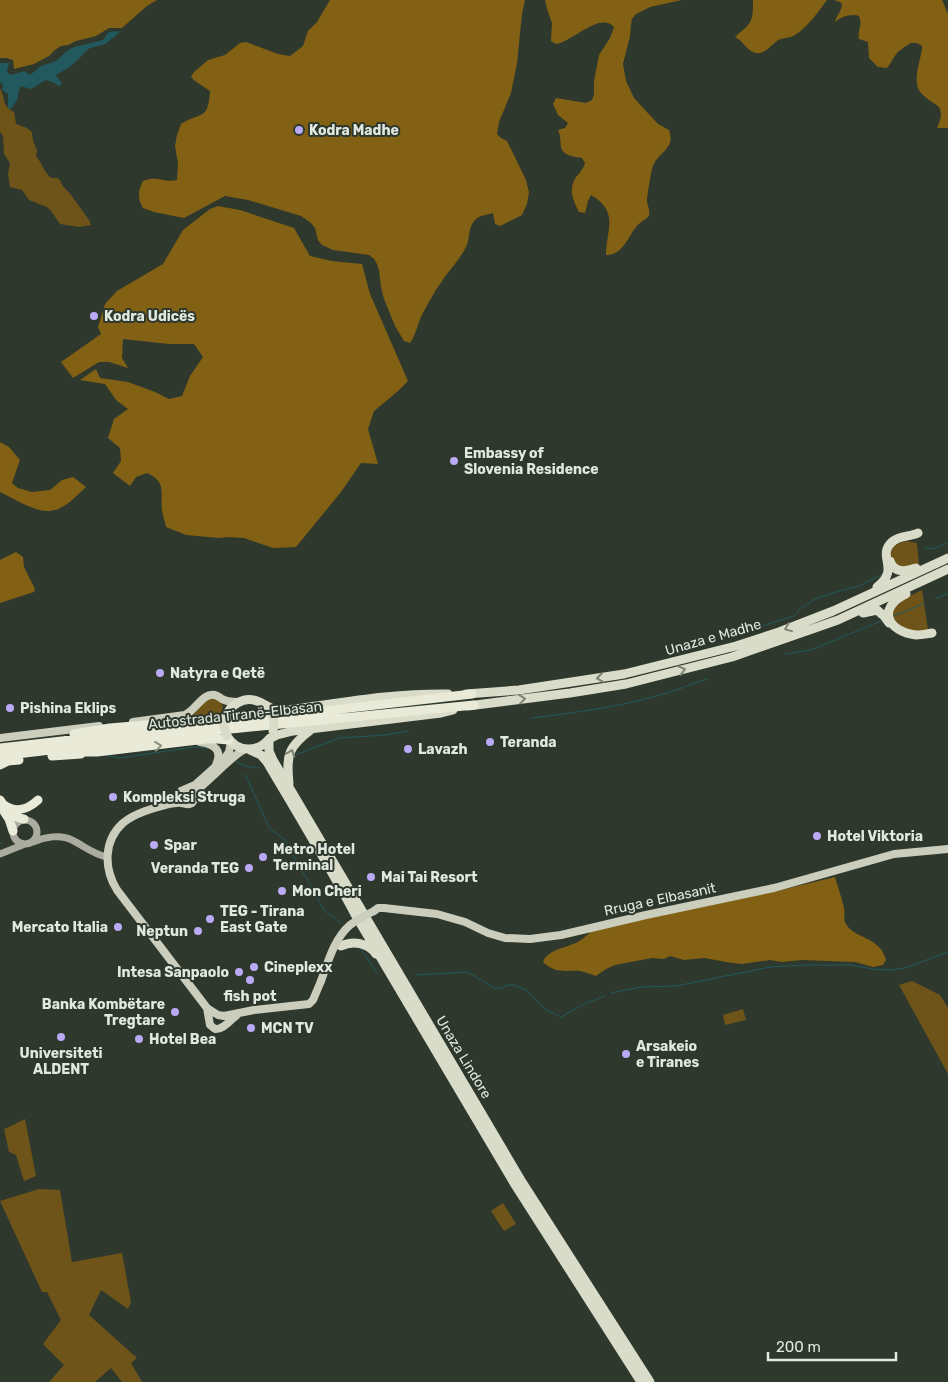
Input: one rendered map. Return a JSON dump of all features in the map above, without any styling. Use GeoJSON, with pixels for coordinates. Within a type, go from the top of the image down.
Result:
{"type":"FeatureCollection","features":[{"type":"Feature","properties":{"kind":"highway"},"geometry":{"type":"LineString","coordinates":[[833,611],[874,589],[883,582],[889,571],[886,554],[890,544],[899,538],[913,535],[919,536],[895,543],[890,550],[890,562],[893,568],[901,571],[911,570],[948,553]]}},
{"type":"Feature","properties":{"kind":"highway","name":"Unaza e Madhe"},"geometry":{"type":"LineString","coordinates":[[269,710],[280,711],[386,696],[472,694],[519,690],[632,673],[736,646],[779,632],[833,611],[948,558]]}},
{"type":"Feature","properties":{"kind":"highway","name":"Unaza e Madhe"},"geometry":{"type":"LineString","coordinates":[[270,737],[313,728],[441,713],[474,705],[626,684],[732,657],[838,620],[948,569]]}},
{"type":"Feature","properties":{"kind":"highway"},"geometry":{"type":"LineString","coordinates":[[838,620],[877,610],[897,630],[912,636],[932,635],[915,635],[896,628],[890,620],[888,611],[891,604],[902,596],[948,574]]}},
{"type":"Feature","properties":{"kind":"highway","name":"Autostrada Tiranë-Elbasan"},"geometry":{"type":"LineString","coordinates":[[0,748],[472,694]]}},
{"type":"Feature","properties":{"kind":"highway"},"geometry":{"type":"LineString","coordinates":[[252,700],[262,703],[269,710],[274,721],[270,737],[263,746],[248,750],[236,746],[229,740],[224,725],[226,715],[231,707],[238,702],[252,700]]}},
{"type":"Feature","properties":{"kind":"highway","name":"Autostrada Tiranë-Elbasan"},"geometry":{"type":"LineString","coordinates":[[0,756],[220,730],[474,705]]}},
{"type":"Feature","properties":{"kind":"highway"},"geometry":{"type":"LineString","coordinates":[[13,747],[27,742],[88,732],[215,718],[226,715]]}},
{"type":"Feature","properties":{"kind":"highway"},"geometry":{"type":"LineString","coordinates":[[290,786],[287,765],[291,749],[300,738],[313,728]]}},
{"type":"Feature","properties":{"kind":"highway","name":"Unaza Lindore"},"geometry":{"type":"LineString","coordinates":[[270,737],[271,755],[522,1182],[650,1382]]}},
{"type":"Feature","properties":{"kind":"highway"},"geometry":{"type":"LineString","coordinates":[[0,765],[11,761],[196,741],[229,740]]}},
{"type":"Feature","properties":{"kind":"highway","name":"Unaza Lindore"},"geometry":{"type":"LineString","coordinates":[[248,750],[261,755],[267,762],[334,873],[356,916],[514,1183],[641,1382]]}},
{"type":"Feature","properties":{"kind":"highway"},"geometry":{"type":"LineString","coordinates":[[22,754],[97,752]]}},
{"type":"Feature","properties":{"kind":"highway"},"geometry":{"type":"LineString","coordinates":[[1,804],[13,809],[22,810],[32,806],[38,800]]}},
{"type":"Feature","properties":{"kind":"highway"},"geometry":{"type":"LineString","coordinates":[[1,804],[14,816],[24,819]]}},
{"type":"Feature","properties":{"kind":"highway"},"geometry":{"type":"LineString","coordinates":[[1,804],[13,832]]}},
{"type":"Feature","properties":{"kind":"highway"},"geometry":{"type":"LineString","coordinates":[[341,946],[350,943],[367,946],[374,951],[400,995],[409,1004]]}},
{"type":"Feature","properties":{"kind":"main road"},"geometry":{"type":"LineString","coordinates":[[0,738],[185,715],[190,713],[206,696],[214,695],[230,702],[238,702]]}},
{"type":"Feature","properties":{"kind":"main road"},"geometry":{"type":"LineString","coordinates":[[222,699],[226,715]]}},
{"type":"Feature","properties":{"kind":"main road"},"geometry":{"type":"LineString","coordinates":[[180,799],[181,791],[195,785],[226,757],[229,752],[229,740]]}},
{"type":"Feature","properties":{"kind":"main road"},"geometry":{"type":"LineString","coordinates":[[196,741],[209,743],[216,749],[218,758],[215,767]]}},
{"type":"Feature","properties":{"kind":"main road"},"geometry":{"type":"LineString","coordinates":[[180,799],[187,805],[190,804],[199,789],[235,756],[248,750]]}},
{"type":"Feature","properties":{"kind":"main road"},"geometry":{"type":"LineString","coordinates":[[188,789],[195,796]]}},
{"type":"Feature","properties":{"kind":"main road"},"geometry":{"type":"LineString","coordinates":[[180,799],[133,817],[122,824],[108,848],[107,857],[110,878],[117,890],[207,1008],[224,1020],[224,1025]]}},
{"type":"Feature","properties":{"kind":"main road"},"geometry":{"type":"LineString","coordinates":[[2,854],[11,845],[16,824],[24,819],[29,820],[46,833],[69,839],[95,854],[107,857]]}},
{"type":"Feature","properties":{"kind":"main road"},"geometry":{"type":"LineString","coordinates":[[13,832],[17,840],[22,844],[30,843],[37,834],[36,825]]}},
{"type":"Feature","properties":{"kind":"main road"},"geometry":{"type":"LineString","coordinates":[[2,854],[41,839],[58,837]]}},
{"type":"Feature","properties":{"kind":"main road","name":"Rruga e Elbasanit"},"geometry":{"type":"LineString","coordinates":[[238,1014],[254,1010],[309,1004],[313,1000],[333,950],[341,936],[350,926],[376,909],[421,911],[437,914],[465,922],[488,933],[522,940],[561,935],[774,888],[894,854],[948,849]]}},
{"type":"Feature","properties":{"kind":"main road"},"geometry":{"type":"LineString","coordinates":[[207,1008],[210,1025],[214,1029],[220,1029],[238,1014]]}},
{"type":"Feature","properties":{"kind":"main road"},"geometry":{"type":"LineString","coordinates":[[210,1020],[213,1016],[238,1014]]}},
{"type":"Feature","properties":{"kind":"shaded area"},"geometry":{"type":"Polygon","coordinates":[[[0,0],[157,0],[147,6],[122,28],[109,28],[96,36],[61,46],[49,56],[34,64],[14,69],[13,60],[0,58],[0,0]]]}},
{"type":"Feature","properties":{"kind":"shaded area"},"geometry":{"type":"Polygon","coordinates":[[[330,0],[525,0],[511,93],[499,122],[497,134],[507,141],[526,180],[529,192],[527,204],[522,215],[500,226],[495,224],[493,213],[481,216],[475,220],[469,232],[467,245],[434,294],[422,315],[410,343],[404,341],[395,326],[384,299],[379,270],[374,259],[369,255],[333,250],[322,245],[318,240],[315,228],[301,216],[248,200],[225,196],[184,218],[143,208],[139,198],[139,191],[143,181],[148,179],[177,180],[178,163],[175,146],[181,124],[203,114],[208,107],[210,91],[191,77],[194,72],[208,60],[225,55],[240,43],[246,42],[278,54],[290,56],[303,46],[308,31],[317,22],[330,0]]]}},
{"type":"Feature","properties":{"kind":"shaded area"},"geometry":{"type":"Polygon","coordinates":[[[545,0],[682,0],[650,7],[636,14],[632,19],[623,64],[626,81],[634,98],[658,124],[669,130],[671,136],[666,150],[655,161],[652,169],[647,201],[649,216],[636,227],[624,245],[612,254],[606,255],[609,222],[606,208],[591,195],[585,213],[579,212],[575,203],[572,195],[572,186],[585,163],[582,158],[570,156],[562,150],[558,130],[565,128],[568,123],[558,115],[553,104],[556,98],[586,103],[592,100],[599,55],[610,38],[614,27],[608,23],[594,25],[556,44],[551,41],[552,23],[545,0]]]}},
{"type":"Feature","properties":{"kind":"shaded area"},"geometry":{"type":"Polygon","coordinates":[[[753,0],[827,0],[800,32],[779,40],[766,50],[757,53],[751,51],[735,37],[752,18],[753,0]]]}},
{"type":"Feature","properties":{"kind":"shaded area"},"geometry":{"type":"Polygon","coordinates":[[[834,0],[942,0],[948,14],[948,128],[937,128],[941,115],[939,107],[924,96],[918,88],[917,74],[922,46],[917,43],[911,43],[897,53],[887,68],[878,67],[869,58],[868,42],[859,39],[859,16],[846,16],[835,22],[842,4],[834,0]]]}},
{"type":"Feature","properties":{"kind":"shaded area"},"geometry":{"type":"Polygon","coordinates":[[[0,88],[5,104],[14,112],[16,124],[32,132],[37,150],[36,156],[47,173],[51,178],[60,180],[91,225],[79,227],[60,224],[47,207],[29,200],[22,190],[10,187],[8,174],[10,163],[4,154],[3,136],[0,132],[0,88]]]}},
{"type":"Feature","properties":{"kind":"shaded area"},"geometry":{"type":"Polygon","coordinates":[[[218,206],[240,210],[294,228],[310,256],[332,261],[362,264],[370,294],[408,381],[374,411],[368,429],[378,464],[361,463],[341,492],[296,547],[273,548],[244,538],[186,535],[166,527],[162,511],[161,489],[157,480],[147,473],[136,477],[130,486],[113,473],[121,461],[120,448],[108,438],[114,419],[128,409],[116,400],[105,384],[80,380],[96,369],[100,378],[128,382],[169,399],[182,396],[190,376],[203,357],[194,344],[169,344],[123,339],[122,358],[128,368],[109,362],[99,362],[73,378],[61,362],[101,334],[98,327],[105,304],[117,291],[163,264],[183,230],[210,209],[218,206]]]}},
{"type":"Feature","properties":{"kind":"shaded area"},"geometry":{"type":"Polygon","coordinates":[[[0,442],[9,447],[20,460],[12,483],[18,488],[32,492],[50,490],[62,480],[73,477],[86,487],[64,506],[48,511],[27,506],[0,492],[0,442]]]}},
{"type":"Feature","properties":{"kind":"shaded area"},"geometry":{"type":"Polygon","coordinates":[[[907,541],[917,543],[919,564],[905,569],[893,564],[891,551],[898,544],[907,541]]]}},
{"type":"Feature","properties":{"kind":"shaded area"},"geometry":{"type":"Polygon","coordinates":[[[16,552],[23,557],[24,567],[35,589],[34,592],[0,603],[0,560],[16,552]]]}},
{"type":"Feature","properties":{"kind":"shaded area"},"geometry":{"type":"Polygon","coordinates":[[[922,590],[928,630],[917,633],[897,626],[890,611],[897,602],[922,590]]]}},
{"type":"Feature","properties":{"kind":"shaded area"},"geometry":{"type":"Polygon","coordinates":[[[213,697],[220,701],[223,706],[220,713],[204,718],[186,719],[196,712],[204,701],[213,697]]]}},
{"type":"Feature","properties":{"kind":"shaded area"},"geometry":{"type":"Polygon","coordinates":[[[835,877],[844,908],[845,922],[854,932],[879,947],[886,960],[883,965],[873,967],[855,962],[802,960],[782,962],[770,960],[742,964],[704,958],[684,960],[670,956],[664,959],[652,958],[615,965],[596,976],[580,971],[556,970],[543,962],[554,951],[576,943],[597,928],[773,892],[835,877]]]}},
{"type":"Feature","properties":{"kind":"shaded area"},"geometry":{"type":"Polygon","coordinates":[[[912,981],[940,995],[948,1008],[948,1074],[899,985],[912,981]]]}},
{"type":"Feature","properties":{"kind":"shaded area"},"geometry":{"type":"Polygon","coordinates":[[[743,1009],[746,1020],[725,1025],[723,1015],[743,1009]]]}},
{"type":"Feature","properties":{"kind":"shaded area"},"geometry":{"type":"Polygon","coordinates":[[[25,1119],[36,1176],[24,1181],[16,1155],[9,1152],[4,1129],[25,1119]]]}},
{"type":"Feature","properties":{"kind":"shaded area"},"geometry":{"type":"Polygon","coordinates":[[[39,1189],[60,1190],[72,1262],[122,1253],[131,1302],[128,1309],[101,1290],[89,1315],[137,1358],[131,1363],[142,1382],[122,1382],[111,1368],[95,1382],[49,1382],[64,1365],[43,1344],[61,1320],[47,1292],[42,1292],[0,1201],[39,1189]]]}},
{"type":"Feature","properties":{"kind":"shaded area"},"geometry":{"type":"Polygon","coordinates":[[[503,1203],[516,1224],[504,1231],[491,1211],[503,1203]]]}},
{"type":"Feature","properties":{"kind":"water"},"geometry":{"type":"Polygon","coordinates":[[[121,31],[105,44],[88,49],[78,60],[56,75],[62,84],[59,86],[46,80],[31,89],[20,86],[17,100],[11,109],[8,108],[8,94],[2,90],[3,85],[0,82],[0,63],[9,63],[7,72],[11,75],[24,71],[30,75],[41,66],[56,61],[74,47],[103,40],[109,32],[121,31]]]}},
{"type":"Feature","properties":{"kind":"waterway"},"geometry":{"type":"LineString","coordinates":[[925,548],[932,549],[948,543]]}},
{"type":"Feature","properties":{"kind":"waterway"},"geometry":{"type":"LineString","coordinates":[[736,632],[748,628],[752,624],[762,626],[794,616],[801,608],[815,599],[859,586],[883,574]]}},
{"type":"Feature","properties":{"kind":"waterway"},"geometry":{"type":"LineString","coordinates":[[935,599],[948,593]]}},
{"type":"Feature","properties":{"kind":"waterway"},"geometry":{"type":"LineString","coordinates":[[894,616],[923,604]]}},
{"type":"Feature","properties":{"kind":"waterway"},"geometry":{"type":"LineString","coordinates":[[786,654],[811,650],[881,621]]}},
{"type":"Feature","properties":{"kind":"waterway"},"geometry":{"type":"LineString","coordinates":[[531,718],[580,712],[628,703],[707,679]]}},
{"type":"Feature","properties":{"kind":"waterway"},"geometry":{"type":"LineString","coordinates":[[295,755],[339,738],[385,735],[408,731]]}},
{"type":"Feature","properties":{"kind":"waterway"},"geometry":{"type":"LineString","coordinates":[[106,755],[119,758],[195,747],[209,748]]}},
{"type":"Feature","properties":{"kind":"waterway"},"geometry":{"type":"LineString","coordinates":[[235,761],[253,768],[260,768]]}},
{"type":"Feature","properties":{"kind":"waterway"},"geometry":{"type":"LineString","coordinates":[[245,774],[270,829],[285,840],[324,910],[341,923]]}},
{"type":"Feature","properties":{"kind":"waterway"},"geometry":{"type":"LineString","coordinates":[[361,949],[377,973]]}},
{"type":"Feature","properties":{"kind":"waterway"},"geometry":{"type":"LineString","coordinates":[[611,993],[641,987],[676,986],[770,967],[851,965],[890,970],[905,968],[948,952]]}},
{"type":"Feature","properties":{"kind":"waterway"},"geometry":{"type":"LineString","coordinates":[[415,975],[468,972],[494,988],[514,985],[526,990],[546,1010],[561,1017],[586,1003],[605,996]]}},
{"type":"Feature","properties":{"kind":"place","name":"Kodra Madhe"},"geometry":{"type":"Point","coordinates":[299,130]}},
{"type":"Feature","properties":{"kind":"place","name":"Kodra Udicës"},"geometry":{"type":"Point","coordinates":[94,316]}},
{"type":"Feature","properties":{"kind":"place","name":"Embassy of Slovenia Residence"},"geometry":{"type":"Point","coordinates":[454,461]}},
{"type":"Feature","properties":{"kind":"place","name":"Natyra e Qetë"},"geometry":{"type":"Point","coordinates":[160,673]}},
{"type":"Feature","properties":{"kind":"place","name":"Pishina Eklips"},"geometry":{"type":"Point","coordinates":[10,708]}},
{"type":"Feature","properties":{"kind":"place","name":"Teranda"},"geometry":{"type":"Point","coordinates":[490,742]}},
{"type":"Feature","properties":{"kind":"place","name":"Lavazh"},"geometry":{"type":"Point","coordinates":[408,749]}},
{"type":"Feature","properties":{"kind":"place","name":"Kompleksi Struga"},"geometry":{"type":"Point","coordinates":[113,797]}},
{"type":"Feature","properties":{"kind":"place","name":"Hotel Viktoria"},"geometry":{"type":"Point","coordinates":[817,836]}},
{"type":"Feature","properties":{"kind":"place","name":"Spar"},"geometry":{"type":"Point","coordinates":[154,845]}},
{"type":"Feature","properties":{"kind":"place","name":"Metro Hotel Terminal"},"geometry":{"type":"Point","coordinates":[263,857]}},
{"type":"Feature","properties":{"kind":"place","name":"Veranda TEG"},"geometry":{"type":"Point","coordinates":[249,868]}},
{"type":"Feature","properties":{"kind":"place","name":"Mai Tai Resort"},"geometry":{"type":"Point","coordinates":[371,877]}},
{"type":"Feature","properties":{"kind":"place","name":"Mon Cheri"},"geometry":{"type":"Point","coordinates":[282,891]}},
{"type":"Feature","properties":{"kind":"place","name":"TEG - Tirana East Gate"},"geometry":{"type":"Point","coordinates":[210,919]}},
{"type":"Feature","properties":{"kind":"place","name":"Mercato Italia"},"geometry":{"type":"Point","coordinates":[118,927]}},
{"type":"Feature","properties":{"kind":"place","name":"Neptun"},"geometry":{"type":"Point","coordinates":[198,931]}},
{"type":"Feature","properties":{"kind":"place","name":"Cineplexx"},"geometry":{"type":"Point","coordinates":[254,967]}},
{"type":"Feature","properties":{"kind":"place","name":"Intesa Sanpaolo"},"geometry":{"type":"Point","coordinates":[239,972]}},
{"type":"Feature","properties":{"kind":"place","name":"fish pot"},"geometry":{"type":"Point","coordinates":[250,980]}},
{"type":"Feature","properties":{"kind":"place","name":"Banka Kombëtare Tregtare"},"geometry":{"type":"Point","coordinates":[175,1012]}},
{"type":"Feature","properties":{"kind":"place","name":"MCN TV"},"geometry":{"type":"Point","coordinates":[251,1028]}},
{"type":"Feature","properties":{"kind":"place","name":"Universiteti ALDENT"},"geometry":{"type":"Point","coordinates":[61,1037]}},
{"type":"Feature","properties":{"kind":"place","name":"Hotel Bea"},"geometry":{"type":"Point","coordinates":[139,1039]}},
{"type":"Feature","properties":{"kind":"place","name":"Arsakeio e Tiranes"},"geometry":{"type":"Point","coordinates":[626,1054]}}]}
